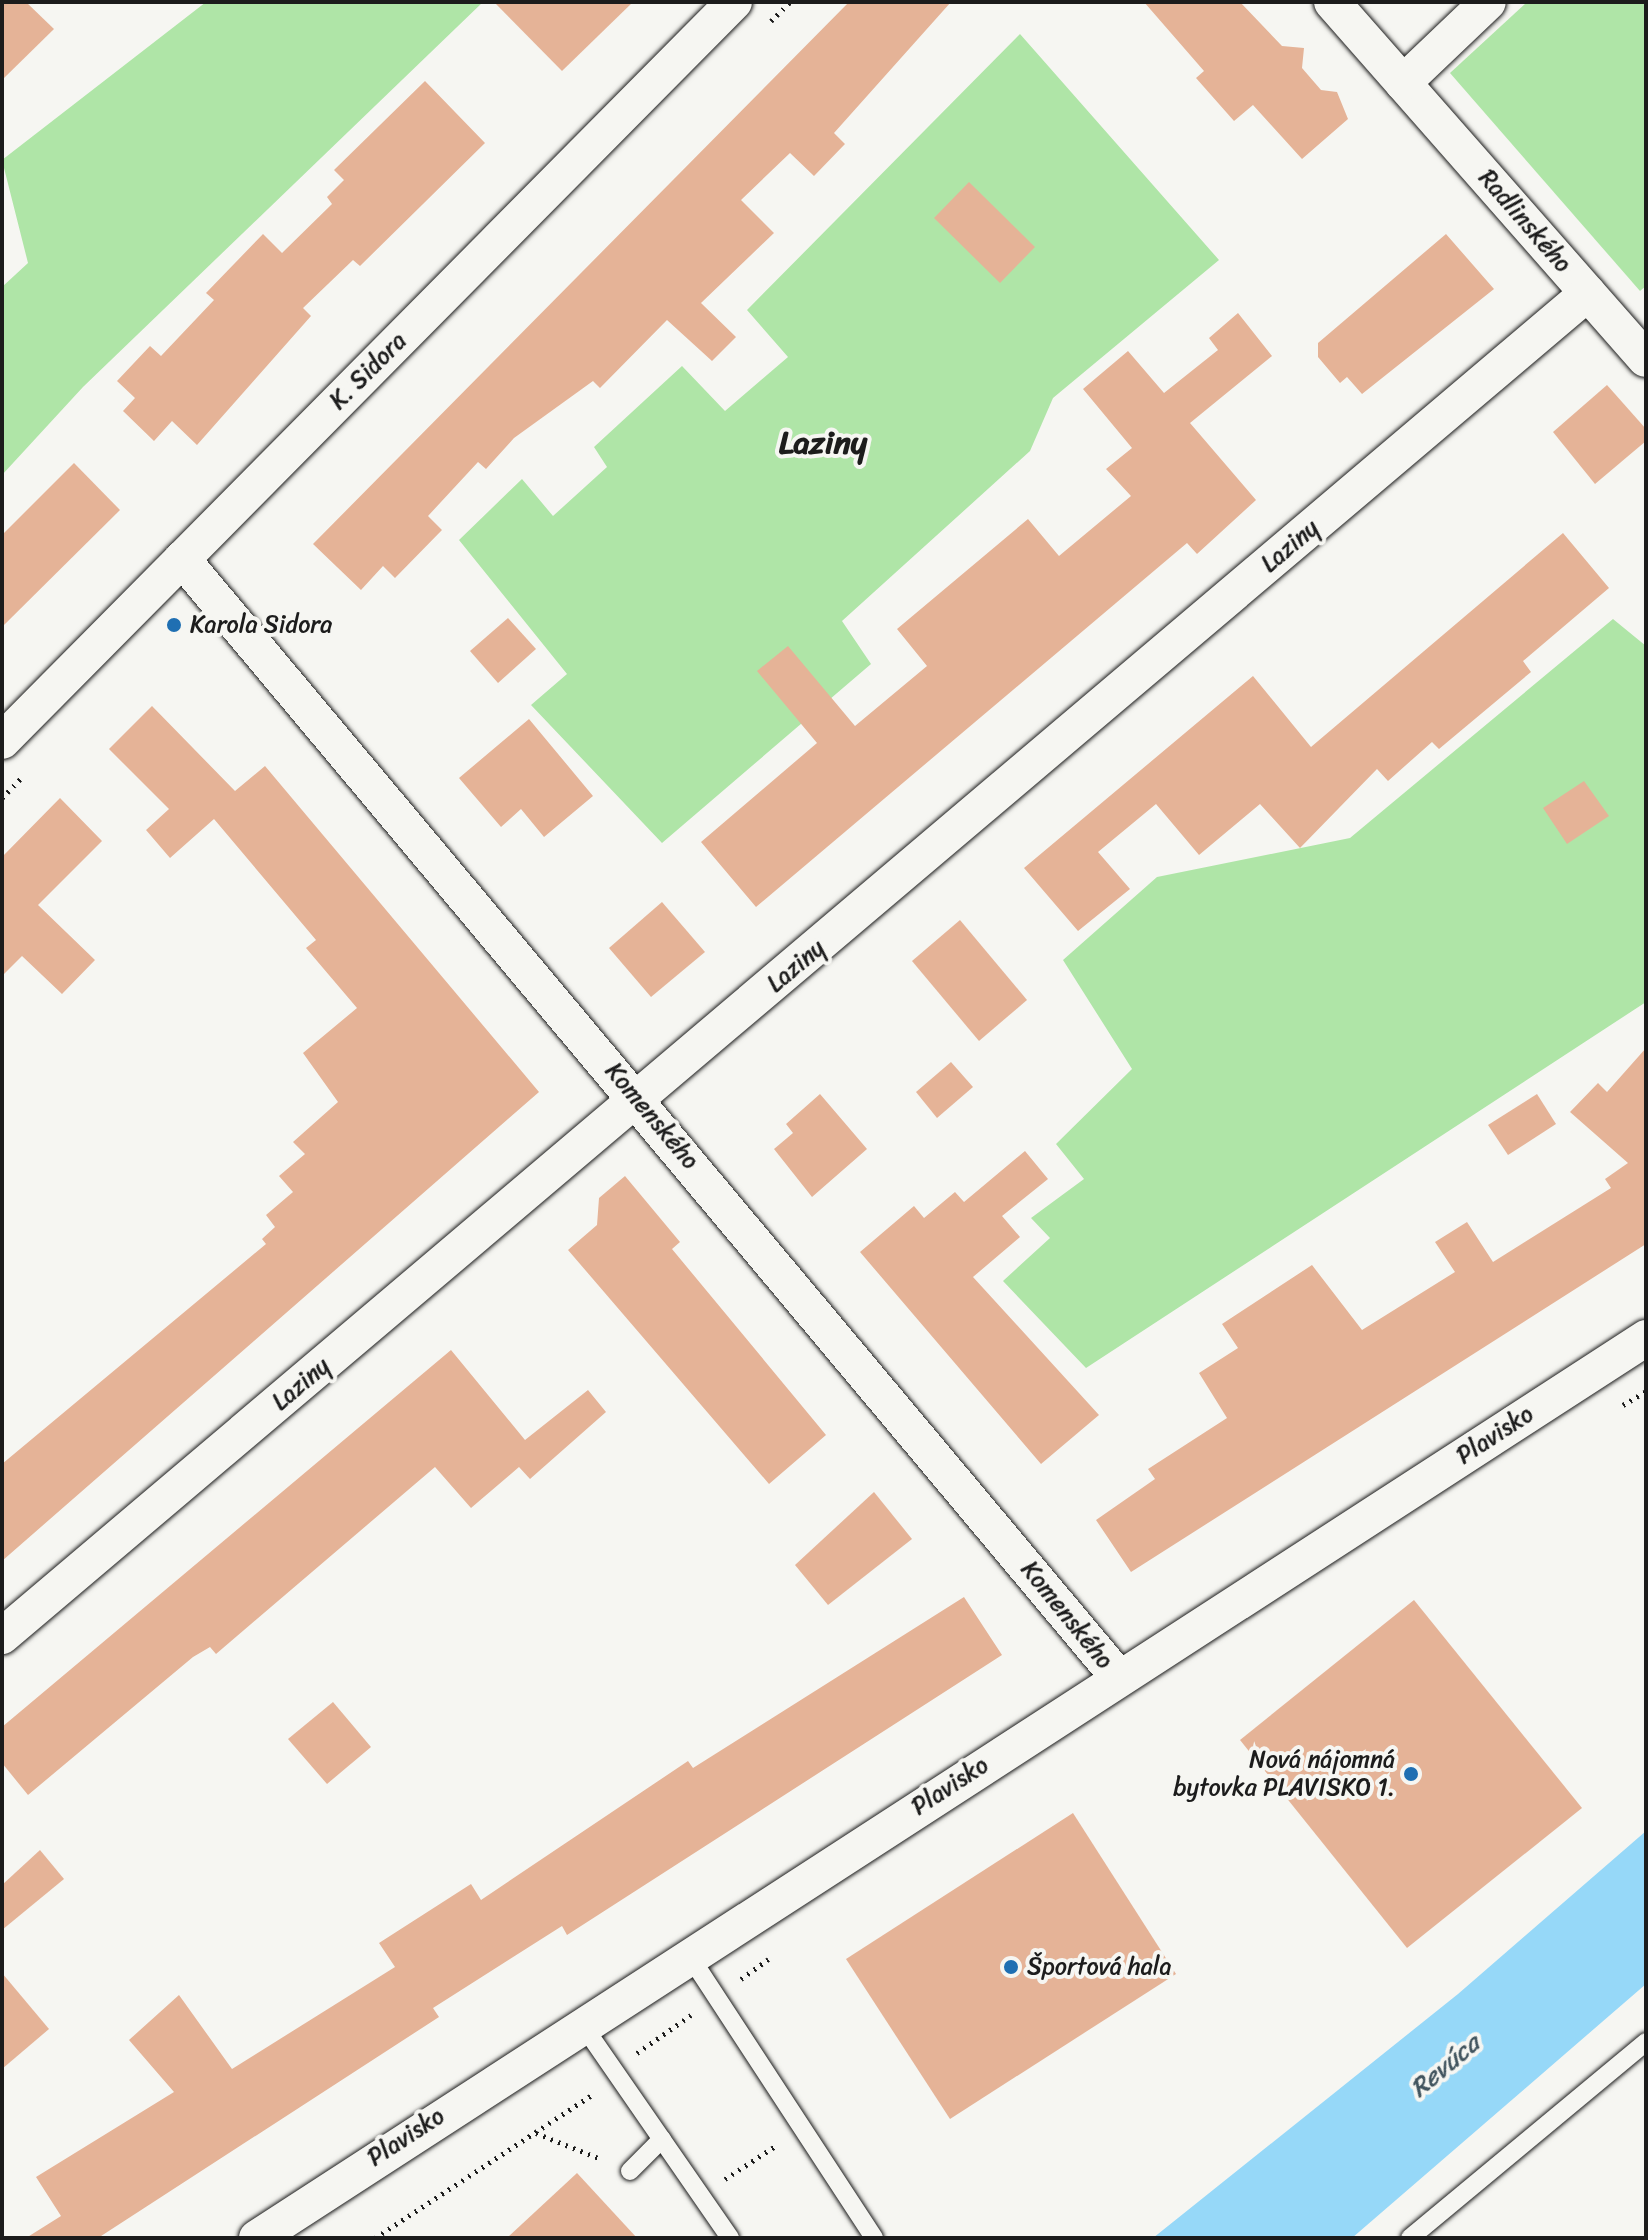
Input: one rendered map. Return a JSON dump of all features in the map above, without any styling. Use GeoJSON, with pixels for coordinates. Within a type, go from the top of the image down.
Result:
{"type":"FeatureCollection","features":[{"type":"Feature","properties":{"kind":"street","name":"K. Sidora"},"geometry":{"type":"LineString","coordinates":[[2,741],[734,2]]}},
{"type":"Feature","properties":{"kind":"street","name":"Radlinského"},"geometry":{"type":"LineString","coordinates":[[1332,2],[1646,359]]}},
{"type":"Feature","properties":{"kind":"street"},"geometry":{"type":"LineString","coordinates":[[1403,83],[1488,2]]}},
{"type":"Feature","properties":{"kind":"street","name":"Laziny"},"geometry":{"type":"LineString","coordinates":[[2,1636],[1588,293]]}},
{"type":"Feature","properties":{"kind":"street","name":"Komenského"},"geometry":{"type":"LineString","coordinates":[[182,559],[1119,1678]]}},
{"type":"Feature","properties":{"kind":"street","name":"Plavisko"},"geometry":{"type":"LineString","coordinates":[[257,2238],[582,2024],[1646,1338]]}},
{"type":"Feature","properties":{"kind":"lane"},"geometry":{"type":"LineString","coordinates":[[689,1955],[874,2238]]}},
{"type":"Feature","properties":{"kind":"lane"},"geometry":{"type":"LineString","coordinates":[[582,2024],[730,2238]]}},
{"type":"Feature","properties":{"kind":"lane"},"geometry":{"type":"LineString","coordinates":[[1410,2238],[1646,2042]]}},
{"type":"Feature","properties":{"kind":"lane"},"geometry":{"type":"LineString","coordinates":[[630,2171],[662,2139]]}},
{"type":"Feature","properties":{"kind":"path"},"geometry":{"type":"LineString","coordinates":[[1619,1408],[1646,1391]]}},
{"type":"Feature","properties":{"kind":"path"},"geometry":{"type":"LineString","coordinates":[[375,2238],[536,2133],[780,1951]]}},
{"type":"Feature","properties":{"kind":"path"},"geometry":{"type":"LineString","coordinates":[[701,2195],[802,2128]]}},
{"type":"Feature","properties":{"kind":"path"},"geometry":{"type":"LineString","coordinates":[[536,2133],[630,2171]]}},
{"type":"Feature","properties":{"kind":"green space"},"geometry":{"type":"Polygon","coordinates":[[[206,2],[483,2],[83,387],[2,475],[2,287],[28,263],[2,160],[206,2]]]}},
{"type":"Feature","properties":{"kind":"green space"},"geometry":{"type":"Polygon","coordinates":[[[1527,2],[1646,2],[1646,286],[1640,291],[1450,73],[1527,2]]]}},
{"type":"Feature","properties":{"kind":"green space"},"geometry":{"type":"Polygon","coordinates":[[[1020,34],[1219,260],[1053,398],[1030,451],[842,621],[871,664],[662,843],[531,705],[567,674],[459,540],[522,479],[553,516],[607,467],[594,447],[682,366],[725,411],[788,357],[747,310],[1020,34]]]}},
{"type":"Feature","properties":{"kind":"green space"},"geometry":{"type":"Polygon","coordinates":[[[1613,619],[1646,646],[1646,1002],[1086,1368],[1003,1281],[1050,1238],[1031,1218],[1084,1179],[1056,1144],[1132,1069],[1063,960],[1157,877],[1350,838],[1613,619]]]}},
{"type":"Feature","properties":{"kind":"water","name":"Revúca"},"geometry":{"type":"Polygon","coordinates":[[[1646,1831],[1646,1984],[1352,2238],[1153,2238],[1458,1994],[1646,1831]]]}},
{"type":"Feature","properties":{"kind":"building"},"geometry":{"type":"Polygon","coordinates":[[[2,2],[26,2],[54,29],[2,80],[2,2]]]}},
{"type":"Feature","properties":{"kind":"building"},"geometry":{"type":"Polygon","coordinates":[[[494,2],[633,2],[562,71],[494,2]]]}},
{"type":"Feature","properties":{"kind":"building"},"geometry":{"type":"Polygon","coordinates":[[[849,2],[951,2],[834,133],[845,144],[814,176],[790,153],[741,200],[774,233],[701,303],[736,337],[712,361],[667,320],[600,388],[593,381],[514,438],[486,469],[478,462],[428,516],[442,530],[395,578],[383,566],[361,590],[313,544],[849,2]]]}},
{"type":"Feature","properties":{"kind":"building"},"geometry":{"type":"Polygon","coordinates":[[[1144,2],[1240,2],[1282,46],[1304,48],[1302,68],[1321,90],[1337,92],[1348,119],[1302,159],[1253,105],[1234,121],[1196,78],[1204,71],[1144,2]]]}},
{"type":"Feature","properties":{"kind":"building"},"geometry":{"type":"Polygon","coordinates":[[[425,81],[485,143],[360,266],[353,260],[303,308],[311,316],[197,445],[172,421],[154,441],[123,411],[135,398],[117,381],[150,346],[161,356],[214,300],[206,293],[263,234],[282,253],[332,204],[327,197],[344,180],[334,170],[425,81]]]}},
{"type":"Feature","properties":{"kind":"building"},"geometry":{"type":"Polygon","coordinates":[[[969,182],[1035,247],[1000,283],[934,218],[969,182]]]}},
{"type":"Feature","properties":{"kind":"building"},"geometry":{"type":"Polygon","coordinates":[[[1446,234],[1494,289],[1362,394],[1347,377],[1340,383],[1318,357],[1318,343],[1446,234]]]}},
{"type":"Feature","properties":{"kind":"building"},"geometry":{"type":"Polygon","coordinates":[[[1238,313],[1272,356],[1190,423],[1256,500],[1197,554],[1187,543],[756,907],[701,842],[817,743],[757,671],[788,646],[855,726],[927,666],[897,629],[1028,519],[1059,556],[1131,496],[1106,469],[1132,448],[1083,389],[1128,351],[1164,393],[1218,350],[1209,338],[1238,313]]]}},
{"type":"Feature","properties":{"kind":"building"},"geometry":{"type":"Polygon","coordinates":[[[1607,385],[1646,429],[1646,441],[1595,484],[1553,432],[1607,385]]]}},
{"type":"Feature","properties":{"kind":"building"},"geometry":{"type":"Polygon","coordinates":[[[74,463],[120,510],[2,627],[2,535],[74,463]]]}},
{"type":"Feature","properties":{"kind":"building"},"geometry":{"type":"Polygon","coordinates":[[[1563,533],[1609,588],[1523,661],[1531,672],[1439,749],[1432,742],[1388,781],[1377,769],[1300,848],[1260,804],[1199,855],[1156,804],[1098,852],[1130,889],[1078,931],[1024,868],[1253,676],[1311,747],[1563,533]]]}},
{"type":"Feature","properties":{"kind":"building"},"geometry":{"type":"Polygon","coordinates":[[[508,618],[536,649],[498,683],[470,651],[508,618]]]}},
{"type":"Feature","properties":{"kind":"building"},"geometry":{"type":"Polygon","coordinates":[[[152,706],[235,791],[265,766],[539,1092],[2,1561],[2,1464],[266,1244],[262,1239],[275,1227],[266,1215],[293,1192],[279,1176],[305,1154],[293,1142],[338,1102],[303,1053],[357,1008],[306,948],[316,940],[214,819],[170,858],[146,830],[169,809],[109,749],[152,706]]]}},
{"type":"Feature","properties":{"kind":"building"},"geometry":{"type":"Polygon","coordinates":[[[529,719],[593,796],[544,837],[521,809],[501,827],[459,778],[529,719]]]}},
{"type":"Feature","properties":{"kind":"building"},"geometry":{"type":"Polygon","coordinates":[[[1584,781],[1609,816],[1567,844],[1543,808],[1584,781]]]}},
{"type":"Feature","properties":{"kind":"building"},"geometry":{"type":"Polygon","coordinates":[[[60,798],[102,841],[38,905],[95,960],[62,994],[22,956],[2,976],[2,857],[60,798]]]}},
{"type":"Feature","properties":{"kind":"building"},"geometry":{"type":"Polygon","coordinates":[[[662,902],[705,952],[651,997],[609,948],[662,902]]]}},
{"type":"Feature","properties":{"kind":"building"},"geometry":{"type":"Polygon","coordinates":[[[960,920],[1027,1000],[979,1041],[912,961],[960,920]]]}},
{"type":"Feature","properties":{"kind":"building"},"geometry":{"type":"Polygon","coordinates":[[[1646,1048],[1646,1244],[1131,1572],[1096,1520],[1155,1479],[1148,1469],[1227,1418],[1199,1373],[1238,1348],[1222,1324],[1312,1265],[1362,1330],[1455,1272],[1435,1242],[1467,1222],[1493,1262],[1611,1188],[1605,1179],[1628,1163],[1570,1112],[1598,1083],[1607,1092],[1646,1048]]]}},
{"type":"Feature","properties":{"kind":"building"},"geometry":{"type":"Polygon","coordinates":[[[951,1062],[973,1087],[937,1118],[916,1092],[951,1062]]]}},
{"type":"Feature","properties":{"kind":"building"},"geometry":{"type":"Polygon","coordinates":[[[820,1094],[867,1149],[812,1197],[774,1149],[793,1133],[786,1124],[820,1094]]]}},
{"type":"Feature","properties":{"kind":"building"},"geometry":{"type":"Polygon","coordinates":[[[1537,1094],[1556,1124],[1508,1155],[1488,1125],[1537,1094]]]}},
{"type":"Feature","properties":{"kind":"building"},"geometry":{"type":"Polygon","coordinates":[[[1025,1151],[1048,1179],[1002,1216],[1020,1237],[973,1277],[1099,1415],[1041,1464],[860,1252],[914,1206],[924,1218],[955,1192],[964,1202],[1025,1151]]]}},
{"type":"Feature","properties":{"kind":"building"},"geometry":{"type":"Polygon","coordinates":[[[625,1176],[680,1242],[672,1249],[826,1435],[769,1484],[568,1250],[597,1225],[599,1198],[625,1176]]]}},
{"type":"Feature","properties":{"kind":"building"},"geometry":{"type":"Polygon","coordinates":[[[451,1350],[525,1440],[588,1390],[606,1412],[530,1479],[519,1467],[471,1508],[435,1467],[216,1654],[210,1647],[193,1657],[28,1795],[2,1763],[2,1727],[451,1350]]]}},
{"type":"Feature","properties":{"kind":"building"},"geometry":{"type":"Polygon","coordinates":[[[874,1492],[912,1539],[828,1605],[795,1565],[874,1492]]]}},
{"type":"Feature","properties":{"kind":"building"},"geometry":{"type":"Polygon","coordinates":[[[964,1597],[1002,1655],[567,1935],[562,1926],[433,2008],[439,2017],[98,2238],[26,2238],[61,2216],[36,2177],[174,2092],[129,2040],[179,1995],[232,2069],[395,1967],[379,1943],[471,1884],[481,1900],[688,1761],[693,1768],[964,1597]]]}},
{"type":"Feature","properties":{"kind":"building","name":"Nová nájomná bytovka PLAVISKO 1."},"geometry":{"type":"Polygon","coordinates":[[[1414,1600],[1582,1808],[1407,1948],[1240,1740],[1414,1600]]]}},
{"type":"Feature","properties":{"kind":"building"},"geometry":{"type":"Polygon","coordinates":[[[333,1702],[371,1747],[327,1784],[288,1739],[333,1702]]]}},
{"type":"Feature","properties":{"kind":"building","name":"Športová hala"},"geometry":{"type":"Polygon","coordinates":[[[1073,1813],[1176,1974],[950,2119],[846,1959],[1073,1813]]]}},
{"type":"Feature","properties":{"kind":"building"},"geometry":{"type":"Polygon","coordinates":[[[40,1850],[64,1879],[2,1930],[2,1885],[40,1850]]]}},
{"type":"Feature","properties":{"kind":"building"},"geometry":{"type":"Polygon","coordinates":[[[2,1973],[49,2029],[2,2069],[2,1973]]]}},
{"type":"Feature","properties":{"kind":"building"},"geometry":{"type":"Polygon","coordinates":[[[577,2173],[637,2238],[507,2238],[577,2173]]]}},
{"type":"Feature","properties":{"kind":"place","name":"Karola Sidora"},"geometry":{"type":"Point","coordinates":[174,625]}},
{"type":"Feature","properties":{"kind":"place","name":"Nová nájomná bytovka PLAVISKO 1."},"geometry":{"type":"Point","coordinates":[1411,1774]}},
{"type":"Feature","properties":{"kind":"place","name":"Športová hala"},"geometry":{"type":"Point","coordinates":[1011,1967]}},
{"type":"Feature","properties":{"kind":"district","name":"Laziny"},"geometry":{"type":"Point","coordinates":[823,443]}}]}
